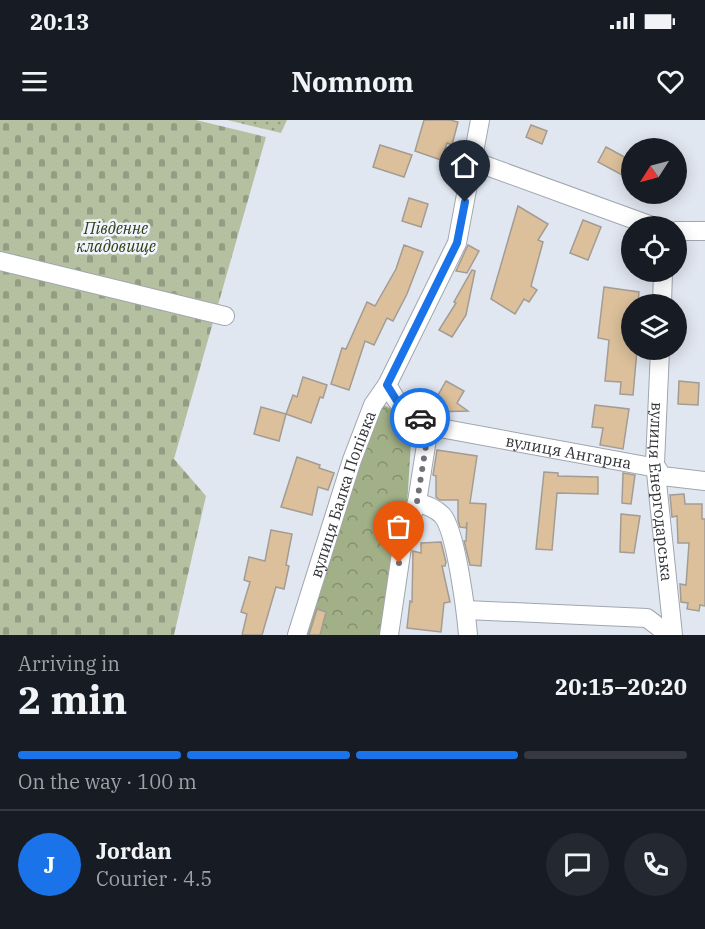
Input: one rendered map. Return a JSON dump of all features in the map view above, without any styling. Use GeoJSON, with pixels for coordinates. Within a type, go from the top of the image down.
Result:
{"type":"FeatureCollection","features":[{"type":"Feature","properties":{"kind":"street","name":"вулиця Балка Попівка"},"geometry":{"type":"LineString","coordinates":[[297,635],[352,460],[373,405],[387,385],[457,243],[480,120]]}},
{"type":"Feature","properties":{"kind":"street"},"geometry":{"type":"LineString","coordinates":[[473,161],[624,216]]}},
{"type":"Feature","properties":{"kind":"street"},"geometry":{"type":"LineString","coordinates":[[687,231],[705,231]]}},
{"type":"Feature","properties":{"kind":"street"},"geometry":{"type":"LineString","coordinates":[[0,261],[225,316]]}},
{"type":"Feature","properties":{"kind":"street","name":"вулиця Енергодарська"},"geometry":{"type":"LineString","coordinates":[[660,360],[655,463],[671,635]]}},
{"type":"Feature","properties":{"kind":"street"},"geometry":{"type":"LineString","coordinates":[[387,385],[397,401],[429,426],[417,502],[403,540],[389,635]]}},
{"type":"Feature","properties":{"kind":"street","name":"вулиця Ангарна"},"geometry":{"type":"LineString","coordinates":[[429,426],[657,468],[662,476],[705,481]]}},
{"type":"Feature","properties":{"kind":"street"},"geometry":{"type":"LineString","coordinates":[[417,502],[427,505],[443,516],[452,540],[466,610],[468,635]]}},
{"type":"Feature","properties":{"kind":"street"},"geometry":{"type":"LineString","coordinates":[[466,610],[647,618],[671,635]]}},
{"type":"Feature","properties":{"kind":"green space","name":"Південне кладовище"},"geometry":{"type":"Polygon","coordinates":[[[0,120],[196,120],[266,137],[174,459],[206,496],[174,635],[0,635],[0,120]]]}},
{"type":"Feature","properties":{"kind":"green space"},"geometry":{"type":"Polygon","coordinates":[[[227,120],[287,120],[281,133],[227,120]]]}},
{"type":"Feature","properties":{"kind":"green space"},"geometry":{"type":"Polygon","coordinates":[[[384,405],[398,413],[412,427],[407,505],[382,635],[304,635],[370,428],[384,405]]]}},
{"type":"Feature","properties":{"kind":"building"},"geometry":{"type":"Polygon","coordinates":[[[424,120],[458,122],[452,145],[447,143],[441,160],[415,151],[424,120]]]}},
{"type":"Feature","properties":{"kind":"building"},"geometry":{"type":"Polygon","coordinates":[[[531,125],[547,131],[542,144],[526,137],[531,125]]]}},
{"type":"Feature","properties":{"kind":"building"},"geometry":{"type":"Polygon","coordinates":[[[380,145],[412,155],[404,177],[373,167],[380,145]]]}},
{"type":"Feature","properties":{"kind":"building"},"geometry":{"type":"Polygon","coordinates":[[[606,147],[621,155],[621,174],[598,162],[606,147]]]}},
{"type":"Feature","properties":{"kind":"building"},"geometry":{"type":"Polygon","coordinates":[[[409,198],[428,204],[421,227],[402,221],[409,198]]]}},
{"type":"Feature","properties":{"kind":"building"},"geometry":{"type":"Polygon","coordinates":[[[518,206],[548,224],[538,240],[543,242],[531,286],[537,290],[529,302],[524,299],[515,314],[491,299],[518,206]]]}},
{"type":"Feature","properties":{"kind":"building"},"geometry":{"type":"Polygon","coordinates":[[[583,220],[601,227],[588,260],[570,253],[583,220]]]}},
{"type":"Feature","properties":{"kind":"building"},"geometry":{"type":"Polygon","coordinates":[[[404,245],[423,252],[407,294],[393,321],[387,318],[374,345],[365,341],[349,390],[331,384],[342,348],[346,349],[367,302],[375,306],[396,269],[404,245]]]}},
{"type":"Feature","properties":{"kind":"building"},"geometry":{"type":"Polygon","coordinates":[[[468,245],[479,251],[467,273],[456,271],[468,245]]]}},
{"type":"Feature","properties":{"kind":"building"},"geometry":{"type":"Polygon","coordinates":[[[472,270],[475,271],[466,315],[452,337],[439,330],[456,303],[454,302],[472,270]]]}},
{"type":"Feature","properties":{"kind":"building"},"geometry":{"type":"Polygon","coordinates":[[[604,287],[639,292],[639,294],[621,294],[621,360],[636,360],[633,395],[620,394],[621,382],[605,381],[609,340],[598,338],[604,287]]]}},
{"type":"Feature","properties":{"kind":"building"},"geometry":{"type":"Polygon","coordinates":[[[303,377],[327,385],[311,423],[286,414],[293,395],[297,397],[303,377]]]}},
{"type":"Feature","properties":{"kind":"building"},"geometry":{"type":"Polygon","coordinates":[[[446,381],[464,391],[457,403],[468,411],[430,412],[421,405],[420,396],[438,395],[446,381]]]}},
{"type":"Feature","properties":{"kind":"building"},"geometry":{"type":"Polygon","coordinates":[[[679,381],[699,383],[698,405],[678,404],[679,381]]]}},
{"type":"Feature","properties":{"kind":"building"},"geometry":{"type":"Polygon","coordinates":[[[595,405],[629,409],[623,449],[600,445],[603,428],[592,427],[595,405]]]}},
{"type":"Feature","properties":{"kind":"building"},"geometry":{"type":"Polygon","coordinates":[[[261,407],[286,414],[279,441],[254,434],[261,407]]]}},
{"type":"Feature","properties":{"kind":"building"},"geometry":{"type":"Polygon","coordinates":[[[437,450],[477,456],[470,503],[486,504],[481,566],[470,565],[464,541],[466,541],[467,522],[466,528],[460,527],[458,500],[440,500],[436,497],[436,476],[433,475],[437,450]]]}},
{"type":"Feature","properties":{"kind":"building"},"geometry":{"type":"Polygon","coordinates":[[[297,457],[334,473],[328,490],[318,487],[312,515],[281,507],[297,457]]]}},
{"type":"Feature","properties":{"kind":"building"},"geometry":{"type":"Polygon","coordinates":[[[544,472],[558,473],[558,476],[598,477],[598,494],[557,493],[552,550],[536,549],[544,472]]]}},
{"type":"Feature","properties":{"kind":"building"},"geometry":{"type":"Polygon","coordinates":[[[623,473],[635,475],[631,504],[622,503],[623,473]]]}},
{"type":"Feature","properties":{"kind":"building"},"geometry":{"type":"Polygon","coordinates":[[[684,494],[685,504],[702,504],[702,519],[705,519],[705,606],[700,605],[699,611],[687,609],[688,603],[681,602],[680,584],[686,585],[689,543],[678,543],[677,516],[672,517],[670,495],[684,494]]]}},
{"type":"Feature","properties":{"kind":"building"},"geometry":{"type":"Polygon","coordinates":[[[621,514],[640,516],[634,553],[620,552],[621,514]]]}},
{"type":"Feature","properties":{"kind":"building"},"geometry":{"type":"Polygon","coordinates":[[[271,530],[292,534],[284,589],[276,587],[262,635],[242,635],[247,614],[241,612],[250,582],[244,580],[249,557],[265,561],[271,530]]]}},
{"type":"Feature","properties":{"kind":"building"},"geometry":{"type":"Polygon","coordinates":[[[441,542],[446,562],[445,566],[442,566],[450,602],[444,603],[441,632],[407,628],[410,601],[412,602],[413,551],[421,553],[421,543],[441,542]]]}},
{"type":"Feature","properties":{"kind":"building"},"geometry":{"type":"Polygon","coordinates":[[[317,609],[326,612],[320,635],[309,635],[317,609]]]}},
{"type":"Feature","properties":{"kind":"way so far"},"geometry":{"type":"LineString","coordinates":[[399,563],[403,540],[417,502],[429,426],[420,418]]}},
{"type":"Feature","properties":{"kind":"route"},"geometry":{"type":"LineString","coordinates":[[420,418],[397,401],[387,385],[457,243],[465,202]]}}]}
